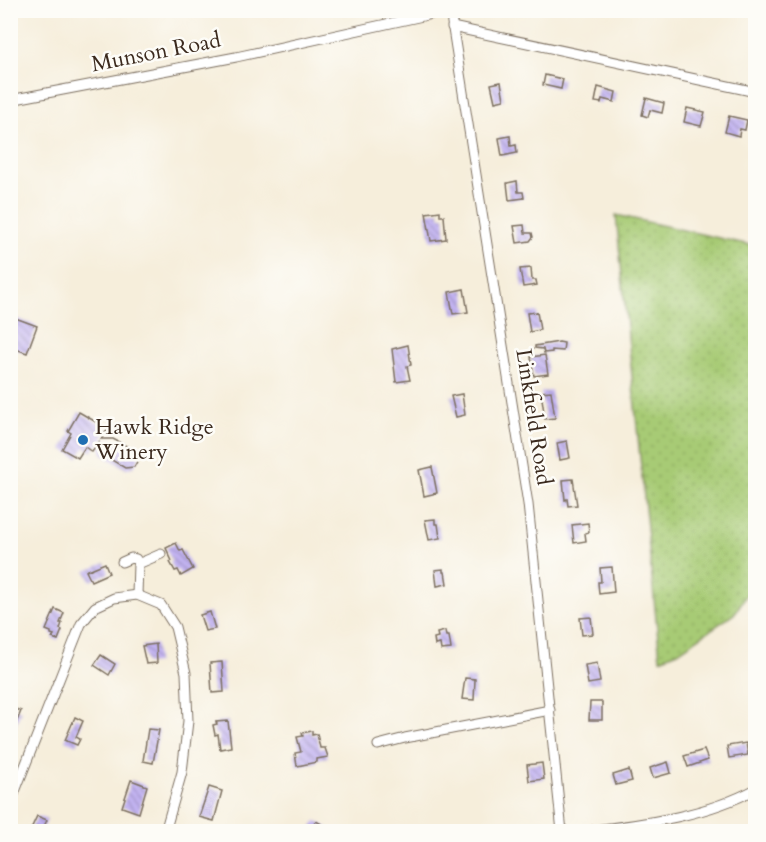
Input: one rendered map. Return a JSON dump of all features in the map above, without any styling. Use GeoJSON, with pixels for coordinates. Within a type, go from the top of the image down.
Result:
{"type":"FeatureCollection","features":[{"type":"Feature","properties":{"kind":"street","name":"Linkfield Road"},"geometry":{"type":"LineString","coordinates":[[450,10],[528,504],[562,831]]}},
{"type":"Feature","properties":{"kind":"street","name":"Munson Road"},"geometry":{"type":"LineString","coordinates":[[10,99],[236,57],[450,10]]}},
{"type":"Feature","properties":{"kind":"street"},"geometry":{"type":"LineString","coordinates":[[452,27],[756,92]]}},
{"type":"Feature","properties":{"kind":"street"},"geometry":{"type":"LineString","coordinates":[[138,564],[161,554]]}},
{"type":"Feature","properties":{"kind":"street"},"geometry":{"type":"LineString","coordinates":[[122,562],[131,558],[136,559],[138,564],[137,595]]}},
{"type":"Feature","properties":{"kind":"street"},"geometry":{"type":"LineString","coordinates":[[10,804],[81,624],[95,607],[114,598],[137,595],[161,605],[175,627],[186,673],[188,721],[182,772],[165,831]]}},
{"type":"Feature","properties":{"kind":"street"},"geometry":{"type":"LineString","coordinates":[[378,745],[550,710]]}},
{"type":"Feature","properties":{"kind":"street"},"geometry":{"type":"LineString","coordinates":[[580,831],[666,819],[711,807],[756,789]]}},
{"type":"Feature","properties":{"kind":"green space"},"geometry":{"type":"Polygon","coordinates":[[[616,215],[755,246],[755,582],[734,614],[678,652],[660,659],[616,215]]]}},
{"type":"Feature","properties":{"kind":"building"},"geometry":{"type":"Polygon","coordinates":[[[545,75],[563,79],[561,89],[543,85],[545,75]]]}},
{"type":"Feature","properties":{"kind":"building"},"geometry":{"type":"Polygon","coordinates":[[[501,82],[504,100],[495,102],[491,84],[501,82]]]}},
{"type":"Feature","properties":{"kind":"building"},"geometry":{"type":"Polygon","coordinates":[[[598,87],[616,92],[614,102],[602,99],[601,103],[595,102],[598,87]]]}},
{"type":"Feature","properties":{"kind":"building"},"geometry":{"type":"Polygon","coordinates":[[[646,98],[664,103],[662,113],[650,110],[648,117],[642,115],[646,98]]]}},
{"type":"Feature","properties":{"kind":"building"},"geometry":{"type":"Polygon","coordinates":[[[687,108],[705,112],[701,126],[684,122],[687,108]]]}},
{"type":"Feature","properties":{"kind":"building"},"geometry":{"type":"Polygon","coordinates":[[[729,116],[747,120],[745,130],[740,129],[739,136],[725,132],[729,116]]]}},
{"type":"Feature","properties":{"kind":"building"},"geometry":{"type":"Polygon","coordinates":[[[510,136],[511,146],[516,145],[517,153],[502,156],[499,138],[510,136]]]}},
{"type":"Feature","properties":{"kind":"building"},"geometry":{"type":"Polygon","coordinates":[[[517,181],[518,192],[523,192],[524,198],[509,200],[507,183],[517,181]]]}},
{"type":"Feature","properties":{"kind":"building"},"geometry":{"type":"Polygon","coordinates":[[[440,211],[440,216],[444,216],[446,239],[431,241],[426,213],[440,211]]]}},
{"type":"Feature","properties":{"kind":"building"},"geometry":{"type":"Polygon","coordinates":[[[524,225],[525,233],[532,233],[533,237],[530,241],[517,243],[514,226],[524,225]]]}},
{"type":"Feature","properties":{"kind":"building"},"geometry":{"type":"Polygon","coordinates":[[[531,268],[532,280],[536,280],[537,285],[523,287],[520,269],[531,268]]]}},
{"type":"Feature","properties":{"kind":"building"},"geometry":{"type":"Polygon","coordinates":[[[464,289],[468,312],[453,314],[449,292],[464,289]]]}},
{"type":"Feature","properties":{"kind":"building"},"geometry":{"type":"Polygon","coordinates":[[[537,312],[540,330],[530,332],[527,313],[537,312]]]}},
{"type":"Feature","properties":{"kind":"building"},"geometry":{"type":"Polygon","coordinates":[[[10,316],[37,326],[27,353],[10,347],[10,316]]]}},
{"type":"Feature","properties":{"kind":"building"},"geometry":{"type":"Polygon","coordinates":[[[564,343],[563,351],[552,350],[552,352],[544,353],[543,349],[535,348],[535,346],[564,343]]]}},
{"type":"Feature","properties":{"kind":"building"},"geometry":{"type":"Polygon","coordinates":[[[408,345],[411,365],[407,366],[410,380],[396,382],[392,349],[408,345]]]}},
{"type":"Feature","properties":{"kind":"building"},"geometry":{"type":"Polygon","coordinates":[[[545,355],[548,374],[534,376],[531,357],[545,355]]]}},
{"type":"Feature","properties":{"kind":"building"},"geometry":{"type":"Polygon","coordinates":[[[551,391],[555,418],[545,419],[541,392],[551,391]]]}},
{"type":"Feature","properties":{"kind":"building"},"geometry":{"type":"Polygon","coordinates":[[[462,394],[465,415],[456,417],[451,396],[462,394]]]}},
{"type":"Feature","properties":{"kind":"building","name":"Hawk Ridge Winery"},"geometry":{"type":"Polygon","coordinates":[[[79,412],[108,429],[101,439],[113,439],[136,451],[139,458],[134,467],[125,468],[105,456],[99,442],[92,452],[85,447],[78,458],[62,449],[71,433],[68,431],[79,412]]]}},
{"type":"Feature","properties":{"kind":"building"},"geometry":{"type":"Polygon","coordinates":[[[567,441],[570,458],[560,460],[557,443],[567,441]]]}},
{"type":"Feature","properties":{"kind":"building"},"geometry":{"type":"Polygon","coordinates":[[[432,467],[437,493],[424,496],[419,470],[432,467]]]}},
{"type":"Feature","properties":{"kind":"building"},"geometry":{"type":"Polygon","coordinates":[[[573,479],[577,505],[568,506],[567,499],[565,500],[563,480],[573,479]]]}},
{"type":"Feature","properties":{"kind":"building"},"geometry":{"type":"Polygon","coordinates":[[[435,519],[440,538],[429,540],[425,520],[435,519]]]}},
{"type":"Feature","properties":{"kind":"building"},"geometry":{"type":"Polygon","coordinates":[[[588,523],[589,532],[585,533],[586,541],[574,543],[572,525],[588,523]]]}},
{"type":"Feature","properties":{"kind":"building"},"geometry":{"type":"Polygon","coordinates":[[[176,543],[180,551],[183,550],[193,569],[181,576],[170,562],[172,561],[166,548],[176,543]]]}},
{"type":"Feature","properties":{"kind":"building"},"geometry":{"type":"Polygon","coordinates":[[[105,563],[109,573],[91,581],[86,571],[105,563]]]}},
{"type":"Feature","properties":{"kind":"building"},"geometry":{"type":"Polygon","coordinates":[[[612,567],[614,592],[599,594],[600,568],[612,567]]]}},
{"type":"Feature","properties":{"kind":"building"},"geometry":{"type":"Polygon","coordinates":[[[443,569],[447,584],[437,586],[435,570],[443,569]]]}},
{"type":"Feature","properties":{"kind":"building"},"geometry":{"type":"Polygon","coordinates":[[[55,609],[64,613],[58,640],[52,638],[54,635],[46,630],[55,609]]]}},
{"type":"Feature","properties":{"kind":"building"},"geometry":{"type":"Polygon","coordinates":[[[210,612],[215,629],[205,631],[200,615],[210,612]]]}},
{"type":"Feature","properties":{"kind":"building"},"geometry":{"type":"Polygon","coordinates":[[[591,617],[593,634],[582,635],[580,618],[591,617]]]}},
{"type":"Feature","properties":{"kind":"building"},"geometry":{"type":"Polygon","coordinates":[[[445,631],[446,636],[449,636],[451,649],[441,650],[440,644],[435,645],[434,638],[438,637],[437,633],[445,631]]]}},
{"type":"Feature","properties":{"kind":"building"},"geometry":{"type":"Polygon","coordinates":[[[156,644],[157,663],[146,664],[142,646],[156,644]]]}},
{"type":"Feature","properties":{"kind":"building"},"geometry":{"type":"Polygon","coordinates":[[[101,655],[115,664],[109,675],[94,665],[101,655]]]}},
{"type":"Feature","properties":{"kind":"building"},"geometry":{"type":"Polygon","coordinates":[[[222,662],[224,692],[212,693],[210,663],[222,662]]]}},
{"type":"Feature","properties":{"kind":"building"},"geometry":{"type":"Polygon","coordinates":[[[597,663],[600,682],[588,684],[585,665],[597,663]]]}},
{"type":"Feature","properties":{"kind":"building"},"geometry":{"type":"Polygon","coordinates":[[[465,678],[475,679],[474,700],[462,699],[465,678]]]}},
{"type":"Feature","properties":{"kind":"building"},"geometry":{"type":"Polygon","coordinates":[[[590,702],[602,702],[602,720],[589,720],[590,702]]]}},
{"type":"Feature","properties":{"kind":"building"},"geometry":{"type":"Polygon","coordinates":[[[10,707],[21,711],[11,736],[10,736],[10,707]]]}},
{"type":"Feature","properties":{"kind":"building"},"geometry":{"type":"Polygon","coordinates":[[[75,717],[83,721],[76,737],[80,739],[77,745],[65,740],[75,717]]]}},
{"type":"Feature","properties":{"kind":"building"},"geometry":{"type":"Polygon","coordinates":[[[228,721],[231,747],[220,749],[218,734],[215,735],[213,725],[217,724],[216,722],[228,721]]]}},
{"type":"Feature","properties":{"kind":"building"},"geometry":{"type":"Polygon","coordinates":[[[148,729],[159,730],[153,763],[143,761],[148,729]]]}},
{"type":"Feature","properties":{"kind":"building"},"geometry":{"type":"Polygon","coordinates":[[[312,731],[312,735],[317,734],[320,748],[325,748],[328,757],[297,766],[295,753],[301,752],[297,737],[303,736],[302,733],[312,731]]]}},
{"type":"Feature","properties":{"kind":"building"},"geometry":{"type":"Polygon","coordinates":[[[746,743],[748,755],[729,758],[727,746],[746,743]]]}},
{"type":"Feature","properties":{"kind":"building"},"geometry":{"type":"Polygon","coordinates":[[[704,750],[708,760],[688,767],[684,756],[704,750]]]}},
{"type":"Feature","properties":{"kind":"building"},"geometry":{"type":"Polygon","coordinates":[[[668,762],[671,773],[653,778],[650,768],[668,762]]]}},
{"type":"Feature","properties":{"kind":"building"},"geometry":{"type":"Polygon","coordinates":[[[542,763],[544,779],[529,781],[527,765],[542,763]]]}},
{"type":"Feature","properties":{"kind":"building"},"geometry":{"type":"Polygon","coordinates":[[[629,770],[632,781],[616,785],[613,775],[629,770]]]}},
{"type":"Feature","properties":{"kind":"building"},"geometry":{"type":"Polygon","coordinates":[[[131,780],[147,786],[139,813],[122,807],[131,780]]]}},
{"type":"Feature","properties":{"kind":"building"},"geometry":{"type":"Polygon","coordinates":[[[209,787],[222,791],[214,821],[199,817],[209,787]]]}},
{"type":"Feature","properties":{"kind":"building"},"geometry":{"type":"Polygon","coordinates":[[[37,816],[47,820],[42,831],[30,831],[37,816]]]}},
{"type":"Feature","properties":{"kind":"building"},"geometry":{"type":"Polygon","coordinates":[[[316,821],[334,831],[310,831],[316,821]]]}},
{"type":"Feature","properties":{"kind":"place","name":"Hawk Ridge Winery"},"geometry":{"type":"Point","coordinates":[83,440]}}]}
